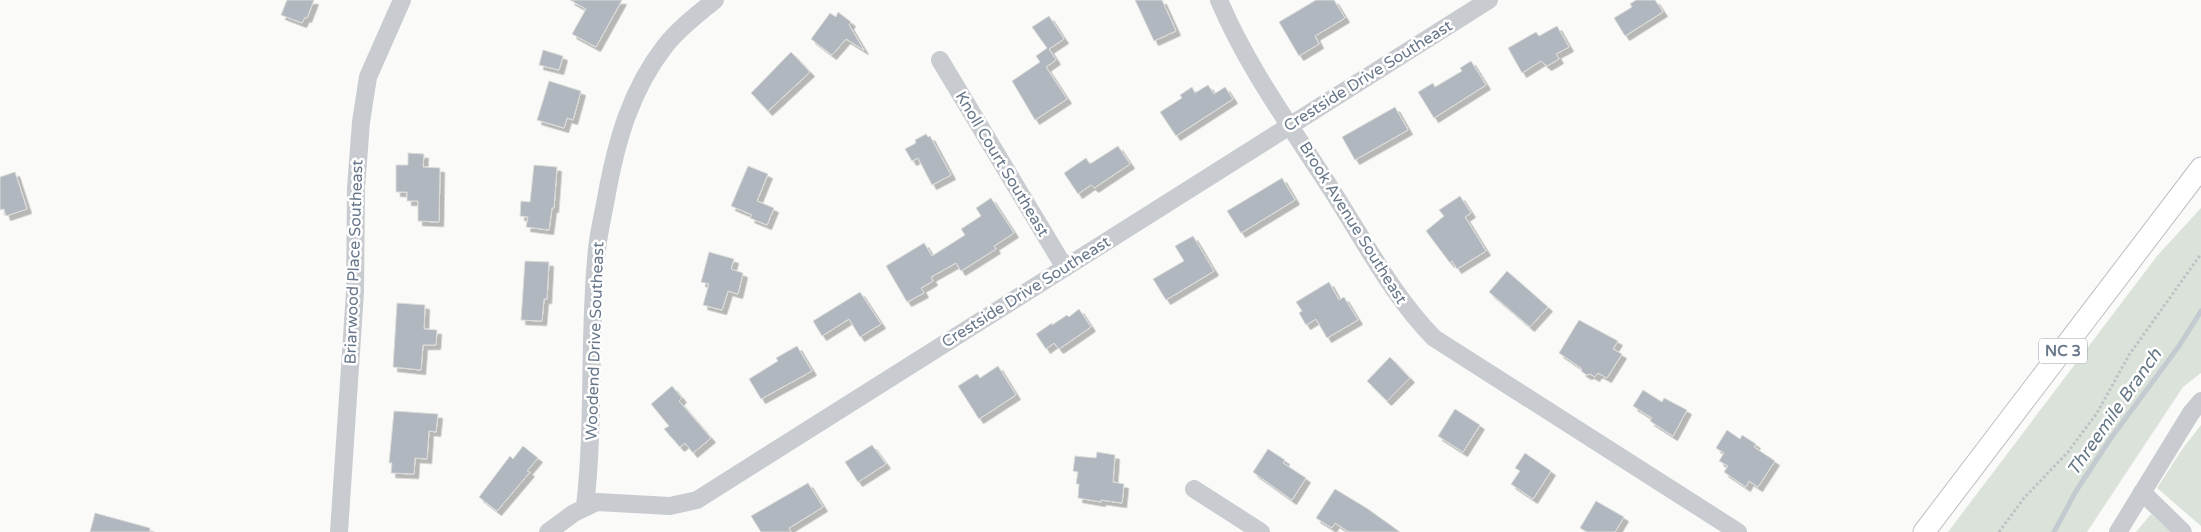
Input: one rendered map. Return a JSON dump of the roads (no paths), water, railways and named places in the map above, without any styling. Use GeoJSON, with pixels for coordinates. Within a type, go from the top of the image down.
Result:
{"type":"FeatureCollection","features":[{"type":"Feature","properties":{"kind":"main road","name":"NC 3"},"geometry":{"type":"LineString","coordinates":[[1924,532],[2201,168]]}},
{"type":"Feature","properties":{"kind":"street","name":"Briarwood Place Southeast"},"geometry":{"type":"LineString","coordinates":[[339,532],[354,292],[356,188],[361,122],[368,77],[402,0]]}},
{"type":"Feature","properties":{"kind":"street","name":"Woodend Drive Southeast"},"geometry":{"type":"LineString","coordinates":[[585,506],[591,460],[594,298],[598,247],[615,152],[623,123],[646,74],[666,45],[684,26],[715,0]]}},
{"type":"Feature","properties":{"kind":"street","name":"Brook Avenue Southeast"},"geometry":{"type":"LineString","coordinates":[[1219,0],[1245,52],[1387,281],[1416,319],[1434,338],[1738,532]]}},
{"type":"Feature","properties":{"kind":"street","name":"Crestside Drive Southeast"},"geometry":{"type":"LineString","coordinates":[[548,532],[585,506],[597,502],[670,506],[697,500],[1489,0]]}},
{"type":"Feature","properties":{"kind":"street","name":"Knoll Court Southeast"},"geometry":{"type":"LineString","coordinates":[[940,60],[1064,268]]}},
{"type":"Feature","properties":{"kind":"street"},"geometry":{"type":"LineString","coordinates":[[2118,532],[2190,413],[2201,401]]}},
{"type":"Feature","properties":{"kind":"street"},"geometry":{"type":"LineString","coordinates":[[1194,489],[1261,532]]}},
{"type":"Feature","properties":{"kind":"street"},"geometry":{"type":"LineString","coordinates":[[2142,492],[2183,532]]}},
{"type":"Feature","properties":{"kind":"waterway","name":"Threemile Branch"},"geometry":{"type":"LineString","coordinates":[[2054,532],[2076,491],[2111,438],[2179,346],[2201,311]]}}]}
